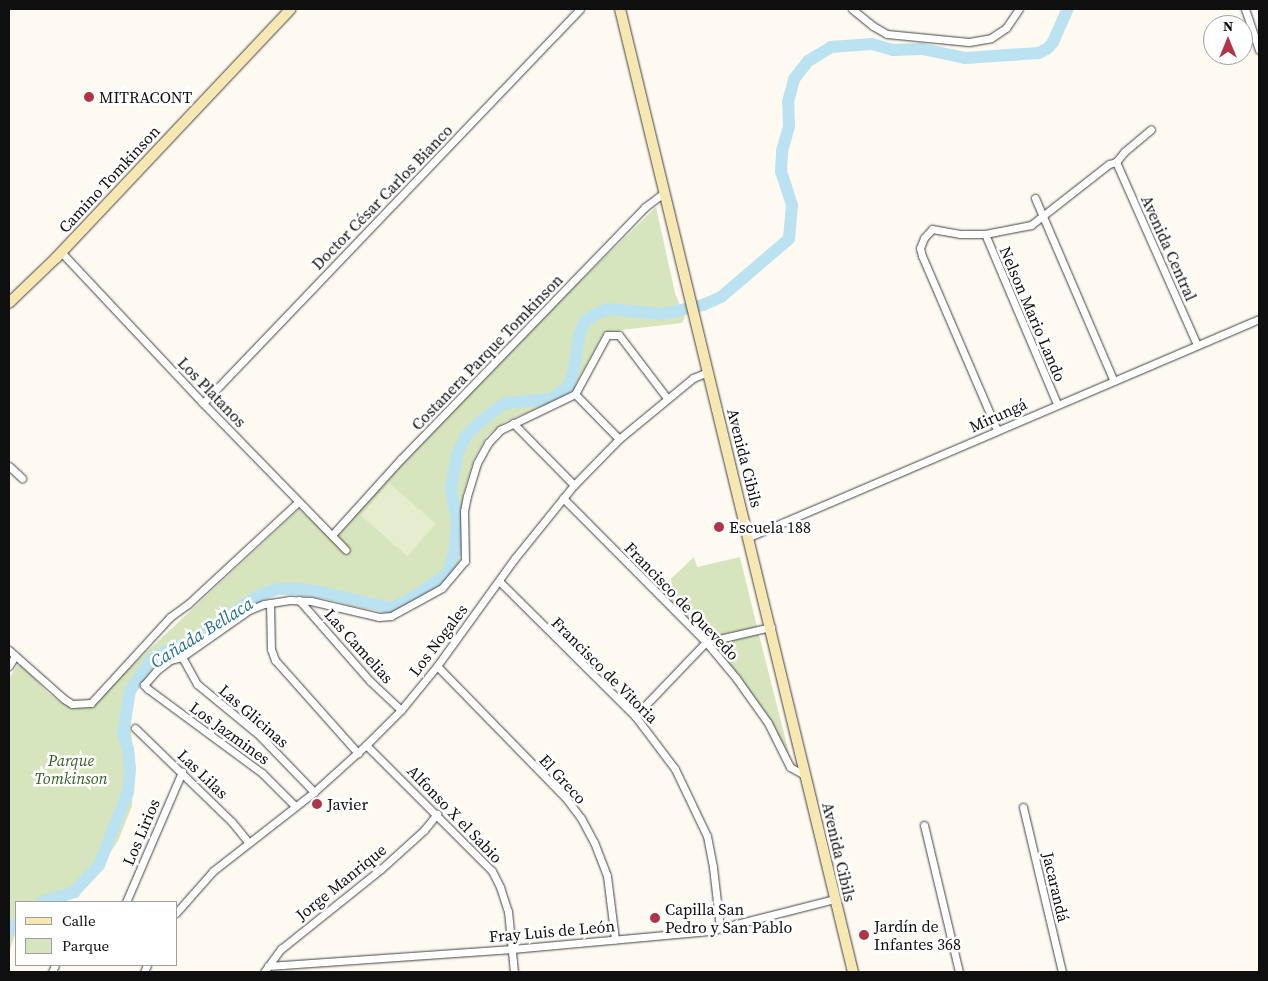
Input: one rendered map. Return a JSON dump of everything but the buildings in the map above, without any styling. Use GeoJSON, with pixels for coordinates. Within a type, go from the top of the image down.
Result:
{"type":"FeatureCollection","features":[{"type":"Feature","properties":{"kind":"street","name":"Camino Tomkinson"},"geometry":{"type":"LineString","coordinates":[[9,303],[61,252],[291,9]]}},
{"type":"Feature","properties":{"kind":"street","name":"Doctor César Carlos Bianco"},"geometry":{"type":"LineString","coordinates":[[203,403],[580,9]]}},
{"type":"Feature","properties":{"kind":"street","name":"Avenida Cibils"},"geometry":{"type":"LineString","coordinates":[[620,9],[853,972]]}},
{"type":"Feature","properties":{"kind":"street"},"geometry":{"type":"LineString","coordinates":[[852,9],[873,26],[888,34],[969,42],[991,38],[1006,28],[1019,9]]}},
{"type":"Feature","properties":{"kind":"street"},"geometry":{"type":"LineString","coordinates":[[1245,9],[1259,50]]}},
{"type":"Feature","properties":{"kind":"street"},"geometry":{"type":"LineString","coordinates":[[997,430],[922,256],[920,248],[924,238],[932,229],[960,234],[985,234],[1031,225],[1109,164],[1116,162],[1151,129]]}},
{"type":"Feature","properties":{"kind":"street","name":"Avenida Central"},"geometry":{"type":"LineString","coordinates":[[1116,162],[1197,345]]}},
{"type":"Feature","properties":{"kind":"street","name":"Costanera Parque Tomkinson"},"geometry":{"type":"LineString","coordinates":[[332,535],[401,459],[646,207],[665,192]]}},
{"type":"Feature","properties":{"kind":"street"},"geometry":{"type":"LineString","coordinates":[[1035,198],[1114,381]]}},
{"type":"Feature","properties":{"kind":"street","name":"Nelson Mario Lando"},"geometry":{"type":"LineString","coordinates":[[985,234],[1057,404]]}},
{"type":"Feature","properties":{"kind":"street","name":"Los Platanos"},"geometry":{"type":"LineString","coordinates":[[61,252],[203,403],[346,550]]}},
{"type":"Feature","properties":{"kind":"street","name":"Mirungá"},"geometry":{"type":"LineString","coordinates":[[749,537],[1259,319]]}},
{"type":"Feature","properties":{"kind":"street"},"geometry":{"type":"LineString","coordinates":[[182,657],[249,610],[270,603],[299,600],[332,605],[379,617],[391,616],[442,588],[465,561],[464,511],[477,463],[492,438],[513,423],[575,394],[604,338],[610,333],[618,334],[667,398]]}},
{"type":"Feature","properties":{"kind":"street","name":"Los Nogales"},"geometry":{"type":"LineString","coordinates":[[178,911],[213,871],[314,792],[358,753],[401,710],[437,666],[563,498],[619,439],[693,378],[708,372]]}},
{"type":"Feature","properties":{"kind":"street"},"geometry":{"type":"LineString","coordinates":[[575,394],[619,439]]}},
{"type":"Feature","properties":{"kind":"street"},"geometry":{"type":"LineString","coordinates":[[513,423],[574,486]]}},
{"type":"Feature","properties":{"kind":"street"},"geometry":{"type":"LineString","coordinates":[[9,466],[22,478]]}},
{"type":"Feature","properties":{"kind":"street","name":"Francisco de Quevedo"},"geometry":{"type":"LineString","coordinates":[[563,498],[706,642],[736,678],[768,723],[790,767],[806,776]]}},
{"type":"Feature","properties":{"kind":"street"},"geometry":{"type":"LineString","coordinates":[[9,650],[64,699],[72,704],[91,704],[170,617],[188,604],[298,502]]}},
{"type":"Feature","properties":{"kind":"street","name":"Francisco de Vitoria"},"geometry":{"type":"LineString","coordinates":[[499,581],[635,716],[675,769],[707,836],[713,867],[720,928]]}},
{"type":"Feature","properties":{"kind":"street","name":"Las Camelias"},"geometry":{"type":"LineString","coordinates":[[299,600],[370,681],[401,710]]}},
{"type":"Feature","properties":{"kind":"street"},"geometry":{"type":"LineString","coordinates":[[270,603],[271,649],[275,660],[358,753]]}},
{"type":"Feature","properties":{"kind":"street"},"geometry":{"type":"LineString","coordinates":[[635,716],[706,642],[771,627]]}},
{"type":"Feature","properties":{"kind":"street"},"geometry":{"type":"LineString","coordinates":[[9,666],[15,656]]}},
{"type":"Feature","properties":{"kind":"street","name":"Los Jazmines"},"geometry":{"type":"LineString","coordinates":[[182,657],[163,665],[144,685],[155,696],[262,773],[295,806]]}},
{"type":"Feature","properties":{"kind":"street","name":"Las Glicinas"},"geometry":{"type":"LineString","coordinates":[[182,657],[197,684],[260,736],[314,792]]}},
{"type":"Feature","properties":{"kind":"street","name":"El Greco"},"geometry":{"type":"LineString","coordinates":[[437,666],[565,797],[581,818],[594,842],[606,876],[615,939]]}},
{"type":"Feature","properties":{"kind":"street","name":"Las Lilas"},"geometry":{"type":"LineString","coordinates":[[135,728],[232,822],[248,842]]}},
{"type":"Feature","properties":{"kind":"street","name":"Alfonso X el Sabio"},"geometry":{"type":"LineString","coordinates":[[366,744],[492,871],[500,886],[508,911],[514,972]]}},
{"type":"Feature","properties":{"kind":"street","name":"Los Lirios"},"geometry":{"type":"LineString","coordinates":[[126,901],[182,772]]}},
{"type":"Feature","properties":{"kind":"street","name":"Jacarandá"},"geometry":{"type":"LineString","coordinates":[[1023,807],[1062,972]]}},
{"type":"Feature","properties":{"kind":"street","name":"Jorge Manrique"},"geometry":{"type":"LineString","coordinates":[[266,969],[281,949],[381,869],[424,830],[437,814]]}},
{"type":"Feature","properties":{"kind":"street"},"geometry":{"type":"LineString","coordinates":[[924,825],[959,972]]}},
{"type":"Feature","properties":{"kind":"street","name":"Fray Luis de León"},"geometry":{"type":"LineString","coordinates":[[266,969],[512,949],[720,928],[835,899]]}},
{"type":"Feature","properties":{"kind":"green space","name":"Parque Tomkinson"},"geometry":{"type":"Polygon","coordinates":[[[656,207],[675,293],[685,317],[682,323],[604,332],[573,389],[563,397],[505,422],[487,436],[474,459],[463,494],[462,549],[459,564],[439,588],[390,613],[356,607],[318,596],[276,593],[259,599],[192,647],[159,661],[137,687],[129,711],[134,760],[132,806],[118,841],[84,890],[64,901],[15,901],[15,935],[9,952],[9,678],[17,666],[21,664],[48,693],[62,703],[88,707],[299,509],[333,541],[412,450],[490,370],[656,207]]]}},
{"type":"Feature","properties":{"kind":"green space"},"geometry":{"type":"Polygon","coordinates":[[[389,483],[436,524],[408,556],[361,515],[389,483]]]}},
{"type":"Feature","properties":{"kind":"green space"},"geometry":{"type":"Polygon","coordinates":[[[694,557],[697,567],[740,557],[757,627],[706,638],[659,590],[694,557]]]}},
{"type":"Feature","properties":{"kind":"green space"},"geometry":{"type":"Polygon","coordinates":[[[759,635],[791,761],[758,703],[716,648],[718,644],[759,635]]]}},
{"type":"Feature","properties":{"kind":"waterway","name":"Cañada Bellaca"},"geometry":{"type":"LineString","coordinates":[[45,901],[74,892],[99,865],[128,792],[130,770],[128,749],[123,734],[130,691],[151,660],[161,653],[199,639],[245,604],[260,595],[277,589],[320,592],[392,608],[414,597],[448,573],[455,548],[457,522],[451,487],[457,455],[466,436],[481,421],[505,403],[551,399],[569,386],[579,335],[585,321],[608,309],[663,314],[703,305],[721,297],[789,239],[792,205],[781,172],[782,151],[789,126],[788,102],[794,79],[808,61],[831,47],[872,44],[893,50],[922,49],[965,58],[1039,53],[1048,48],[1053,42],[1068,9]]}},
{"type":"Feature","properties":{"kind":"waterway","name":"Cañada Bellaca"},"geometry":{"type":"LineString","coordinates":[[9,931],[15,925]]}},
{"type":"Feature","properties":{"kind":"place","name":"MITRACONT"},"geometry":{"type":"Point","coordinates":[89,97]}},
{"type":"Feature","properties":{"kind":"place","name":"Escuela 188"},"geometry":{"type":"Point","coordinates":[719,527]}},
{"type":"Feature","properties":{"kind":"place","name":"Javier"},"geometry":{"type":"Point","coordinates":[317,804]}},
{"type":"Feature","properties":{"kind":"place","name":"Capilla San Pedro y San Pablo"},"geometry":{"type":"Point","coordinates":[655,918]}},
{"type":"Feature","properties":{"kind":"place","name":"Jardín de Infantes 368"},"geometry":{"type":"Point","coordinates":[864,935]}}]}
